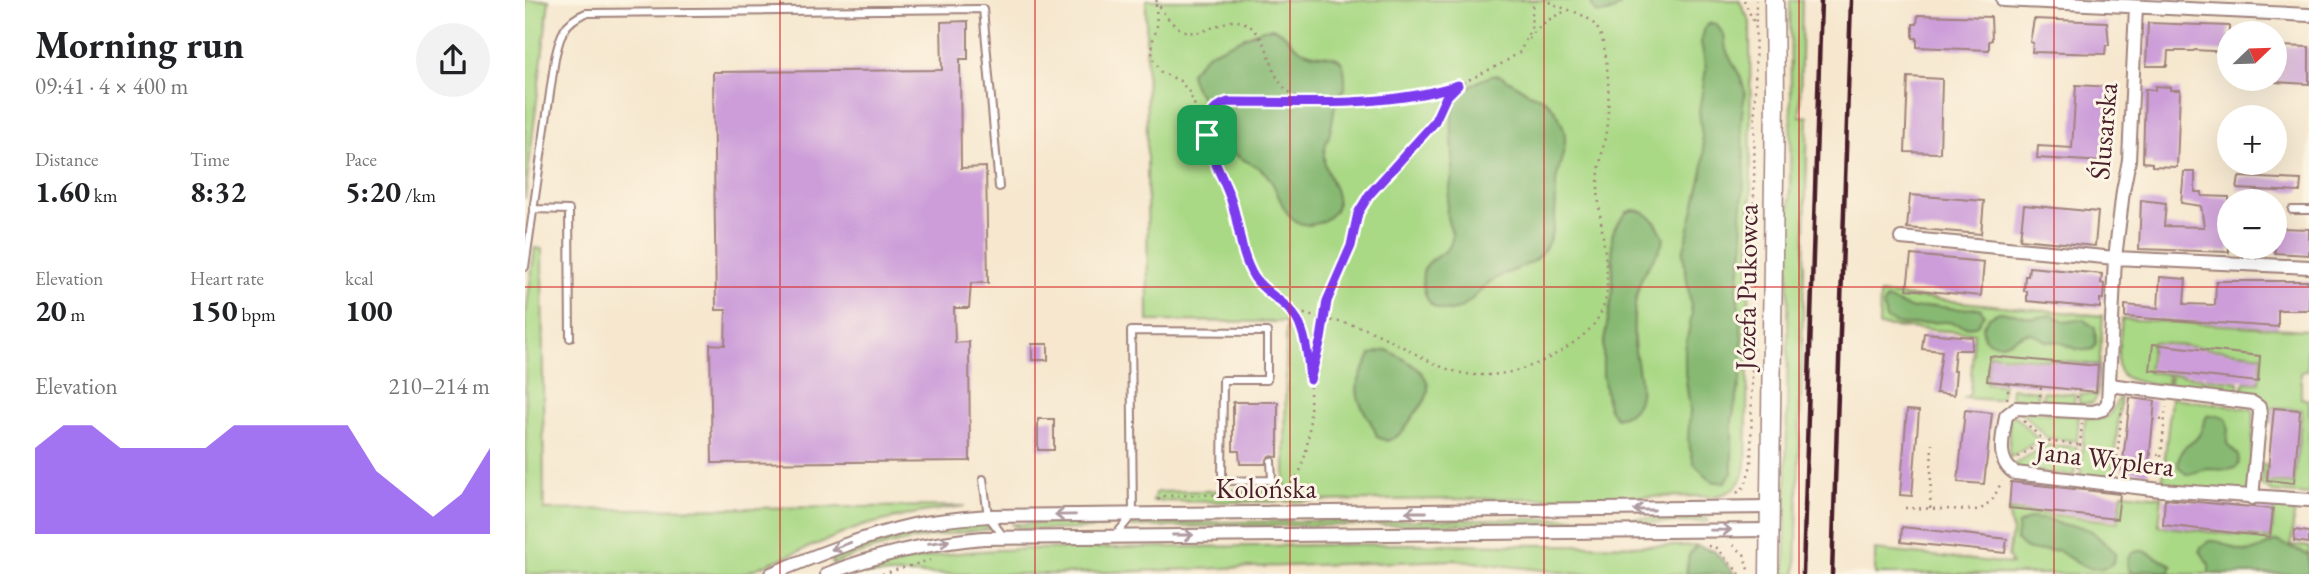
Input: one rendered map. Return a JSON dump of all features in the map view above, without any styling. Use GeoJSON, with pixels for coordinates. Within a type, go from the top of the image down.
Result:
{"type":"FeatureCollection","features":[{"type":"Feature","properties":{"kind":"street","name":"Józefa Pukowca"},"geometry":{"type":"LineString","coordinates":[[1769,574],[1774,0]]}},
{"type":"Feature","properties":{"kind":"street"},"geometry":{"type":"LineString","coordinates":[[2003,0],[2309,15]]}},
{"type":"Feature","properties":{"kind":"street","name":"Ślusarska"},"geometry":{"type":"LineString","coordinates":[[2115,258],[2129,160],[2136,7]]}},
{"type":"Feature","properties":{"kind":"street"},"geometry":{"type":"LineString","coordinates":[[1901,238],[2115,258],[2309,267]]}},
{"type":"Feature","properties":{"kind":"street","name":"Jana Wyplera"},"geometry":{"type":"LineString","coordinates":[[2115,258],[2108,403],[2103,409],[2083,412],[2014,410],[2006,416],[2002,452],[2007,467],[2015,473],[2158,490],[2309,500]]}},
{"type":"Feature","properties":{"kind":"street"},"geometry":{"type":"LineString","coordinates":[[2109,385],[2253,403],[2259,407],[2252,498]]}},
{"type":"Feature","properties":{"kind":"street","name":"Kolońska"},"geometry":{"type":"LineString","coordinates":[[771,574],[817,555],[915,524],[988,516],[1770,507]]}},
{"type":"Feature","properties":{"kind":"street","name":"Kolońska"},"geometry":{"type":"LineString","coordinates":[[827,574],[871,558],[920,545],[954,540],[1769,530]]}},
{"type":"Feature","properties":{"kind":"lane"},"geometry":{"type":"LineString","coordinates":[[525,267],[561,32],[572,18],[599,11],[983,9],[999,187]]}},
{"type":"Feature","properties":{"kind":"lane"},"geometry":{"type":"LineString","coordinates":[[533,209],[569,210],[570,338]]}},
{"type":"Feature","properties":{"kind":"lane"},"geometry":{"type":"LineString","coordinates":[[2292,210],[2309,210]]}},
{"type":"Feature","properties":{"kind":"lane"},"geometry":{"type":"LineString","coordinates":[[1115,536],[1133,514],[1131,331],[1267,332],[1267,380],[1223,380],[1222,481],[1272,480],[1271,461]]}},
{"type":"Feature","properties":{"kind":"lane"},"geometry":{"type":"LineString","coordinates":[[983,479],[988,516],[1005,538]]}},
{"type":"Feature","properties":{"kind":"path"},"geometry":{"type":"LineString","coordinates":[[1155,0],[1173,26],[1181,30],[1205,31],[1230,20],[1248,24],[1264,44],[1281,86],[1295,97],[1311,102]]}},
{"type":"Feature","properties":{"kind":"path"},"geometry":{"type":"LineString","coordinates":[[1155,0],[1157,18],[1152,57],[1161,72],[1180,81],[1189,92],[1232,201],[1238,236],[1250,269],[1262,287],[1296,311],[1383,336],[1448,369],[1480,376],[1507,374],[1536,364],[1570,345],[1597,323],[1606,304],[1598,186],[1599,160],[1608,109],[1602,38],[1588,18],[1546,0]]}},
{"type":"Feature","properties":{"kind":"path"},"geometry":{"type":"LineString","coordinates":[[1525,45],[1531,27],[1533,0]]}},
{"type":"Feature","properties":{"kind":"path"},"geometry":{"type":"LineString","coordinates":[[1744,0],[1756,26]]}},
{"type":"Feature","properties":{"kind":"path"},"geometry":{"type":"LineString","coordinates":[[1732,496],[1745,486],[1751,466],[1755,0]]}},
{"type":"Feature","properties":{"kind":"path"},"geometry":{"type":"LineString","coordinates":[[1207,135],[1211,113],[1228,102],[1387,99],[1434,92],[1458,85],[1513,58],[1541,26],[1570,10]]}},
{"type":"Feature","properties":{"kind":"path"},"geometry":{"type":"LineString","coordinates":[[1310,380],[1321,339],[1327,301],[1351,246],[1358,213],[1363,203],[1434,123],[1446,97],[1458,85]]}},
{"type":"Feature","properties":{"kind":"path"},"geometry":{"type":"LineString","coordinates":[[1157,505],[1158,498],[1162,496],[1277,493],[1287,491],[1294,483],[1308,439],[1310,380],[1301,328],[1296,317],[1285,305]]}},
{"type":"Feature","properties":{"kind":"path"},"geometry":{"type":"LineString","coordinates":[[2115,485],[2124,387]]}},
{"type":"Feature","properties":{"kind":"path"},"geometry":{"type":"LineString","coordinates":[[2158,490],[2167,392]]}},
{"type":"Feature","properties":{"kind":"path"},"geometry":{"type":"LineString","coordinates":[[2014,410],[2044,441],[2080,445]]}},
{"type":"Feature","properties":{"kind":"path"},"geometry":{"type":"LineString","coordinates":[[2077,480],[2083,412]]}},
{"type":"Feature","properties":{"kind":"path"},"geometry":{"type":"LineString","coordinates":[[2153,419],[2165,420]]}},
{"type":"Feature","properties":{"kind":"path"},"geometry":{"type":"LineString","coordinates":[[1930,509],[1932,441]]}},
{"type":"Feature","properties":{"kind":"path"},"geometry":{"type":"LineString","coordinates":[[1905,508],[1980,510],[1993,499],[2007,467],[2044,441]]}},
{"type":"Feature","properties":{"kind":"path"},"geometry":{"type":"LineString","coordinates":[[2150,454],[2161,455]]}},
{"type":"Feature","properties":{"kind":"path"},"geometry":{"type":"LineString","coordinates":[[1727,542],[1744,554],[1749,574]]}},
{"type":"Feature","properties":{"kind":"green space"},"geometry":{"type":"Polygon","coordinates":[[[525,0],[549,0],[525,199],[525,0]]]}},
{"type":"Feature","properties":{"kind":"green space"},"geometry":{"type":"Polygon","coordinates":[[[1146,0],[1739,0],[1750,22],[1751,199],[1746,466],[1739,483],[1726,493],[1714,496],[1153,501],[1155,493],[1159,492],[1285,489],[1286,322],[1148,321],[1146,0]]]}},
{"type":"Feature","properties":{"kind":"green space"},"geometry":{"type":"Polygon","coordinates":[[[1591,0],[1624,0],[1612,11],[1597,13],[1591,0]]]}},
{"type":"Feature","properties":{"kind":"green space"},"geometry":{"type":"Polygon","coordinates":[[[1790,0],[1802,0],[1800,116],[1808,117],[1796,574],[1785,574],[1790,0]]]}},
{"type":"Feature","properties":{"kind":"green space"},"geometry":{"type":"Polygon","coordinates":[[[1710,23],[1716,24],[1724,35],[1726,50],[1745,92],[1741,121],[1745,171],[1741,215],[1744,241],[1737,290],[1742,337],[1742,372],[1732,420],[1732,473],[1724,483],[1711,481],[1694,464],[1688,441],[1690,410],[1685,373],[1685,349],[1692,314],[1683,253],[1703,171],[1704,153],[1699,111],[1706,69],[1701,42],[1705,27],[1710,23]]]}},
{"type":"Feature","properties":{"kind":"green space"},"geometry":{"type":"Polygon","coordinates":[[[1273,28],[1304,51],[1340,60],[1345,75],[1345,89],[1336,102],[1324,154],[1325,166],[1335,189],[1337,203],[1329,217],[1316,224],[1307,225],[1294,220],[1286,211],[1266,174],[1231,151],[1217,117],[1197,91],[1190,72],[1207,54],[1263,29],[1273,28]]]}},
{"type":"Feature","properties":{"kind":"green space"},"geometry":{"type":"Polygon","coordinates":[[[1498,75],[1540,97],[1555,110],[1561,122],[1565,142],[1556,182],[1552,231],[1546,247],[1535,259],[1490,282],[1457,310],[1443,310],[1429,302],[1422,280],[1428,264],[1446,251],[1452,238],[1447,211],[1453,171],[1454,109],[1464,91],[1483,79],[1498,75]]]}},
{"type":"Feature","properties":{"kind":"green space"},"geometry":{"type":"Polygon","coordinates":[[[1633,210],[1653,219],[1664,239],[1641,279],[1634,312],[1640,396],[1629,413],[1616,418],[1608,407],[1603,375],[1603,347],[1613,290],[1612,236],[1615,227],[1627,212],[1633,210]]]}},
{"type":"Feature","properties":{"kind":"green space"},"geometry":{"type":"Polygon","coordinates":[[[535,248],[542,249],[544,510],[965,506],[916,513],[862,526],[742,574],[526,574],[525,320],[535,248]]]}},
{"type":"Feature","properties":{"kind":"green space"},"geometry":{"type":"Polygon","coordinates":[[[1880,294],[2103,316],[2097,397],[2093,403],[2079,404],[2079,394],[2096,395],[2098,365],[1989,354],[1986,383],[2003,385],[2002,396],[1995,400],[1965,398],[1970,394],[1974,333],[1879,326],[1880,294]]]}},
{"type":"Feature","properties":{"kind":"green space"},"geometry":{"type":"Polygon","coordinates":[[[1886,299],[1913,309],[1935,306],[1980,308],[1984,314],[1977,325],[1973,326],[1945,322],[1915,325],[1893,323],[1886,319],[1883,306],[1886,299]]]}},
{"type":"Feature","properties":{"kind":"green space"},"geometry":{"type":"Polygon","coordinates":[[[1999,312],[2032,318],[2052,315],[2066,322],[2083,319],[2095,328],[2096,344],[2093,349],[2080,350],[2060,342],[2046,341],[2031,333],[2005,343],[1992,343],[1984,338],[1982,327],[1989,317],[1999,312]]]}},
{"type":"Feature","properties":{"kind":"green space"},"geometry":{"type":"Polygon","coordinates":[[[2122,319],[2307,330],[2307,371],[2301,372],[2301,398],[2309,400],[2309,495],[2273,492],[2261,485],[2262,464],[2267,465],[2266,482],[2294,484],[2302,410],[2272,407],[2270,423],[2266,422],[2266,408],[2262,398],[2242,394],[2244,382],[2259,383],[2262,355],[2152,342],[2148,372],[2168,374],[2167,386],[2133,380],[2119,370],[2122,319]]]}},
{"type":"Feature","properties":{"kind":"green space"},"geometry":{"type":"Polygon","coordinates":[[[1387,350],[1419,370],[1428,384],[1428,392],[1423,404],[1403,431],[1387,441],[1377,437],[1360,402],[1357,388],[1371,354],[1387,350]]]}},
{"type":"Feature","properties":{"kind":"green space"},"geometry":{"type":"Polygon","coordinates":[[[2171,374],[2203,378],[2202,390],[2169,387],[2171,374]]]}},
{"type":"Feature","properties":{"kind":"green space"},"geometry":{"type":"Polygon","coordinates":[[[2206,378],[2239,382],[2238,394],[2205,391],[2206,378]]]}},
{"type":"Feature","properties":{"kind":"green space"},"geometry":{"type":"Polygon","coordinates":[[[2011,388],[2038,391],[2037,400],[2010,398],[2011,388]]]}},
{"type":"Feature","properties":{"kind":"green space"},"geometry":{"type":"Polygon","coordinates":[[[2043,391],[2075,394],[2074,404],[2042,401],[2043,391]]]}},
{"type":"Feature","properties":{"kind":"green space"},"geometry":{"type":"Polygon","coordinates":[[[2121,396],[2112,481],[2080,477],[2085,418],[2106,417],[2121,396]]]}},
{"type":"Feature","properties":{"kind":"green space"},"geometry":{"type":"Polygon","coordinates":[[[2171,398],[2252,409],[2254,413],[2249,493],[2162,487],[2171,398]]]}},
{"type":"Feature","properties":{"kind":"green space"},"geometry":{"type":"Polygon","coordinates":[[[2020,411],[2079,415],[2077,441],[2047,438],[2020,411]]]}},
{"type":"Feature","properties":{"kind":"green space"},"geometry":{"type":"Polygon","coordinates":[[[2013,414],[2039,440],[2009,458],[2009,419],[2013,414]]]}},
{"type":"Feature","properties":{"kind":"green space"},"geometry":{"type":"Polygon","coordinates":[[[2207,416],[2227,420],[2227,443],[2238,456],[2239,462],[2229,470],[2208,469],[2186,474],[2178,466],[2181,452],[2197,438],[2207,416]]]}},
{"type":"Feature","properties":{"kind":"green space"},"geometry":{"type":"Polygon","coordinates":[[[2046,445],[2077,447],[2074,476],[2020,470],[2013,465],[2046,445]]]}},
{"type":"Feature","properties":{"kind":"green space"},"geometry":{"type":"Polygon","coordinates":[[[2122,493],[2162,497],[2159,526],[2271,539],[2275,503],[2295,504],[2291,545],[2309,547],[2309,574],[1875,574],[1875,550],[2012,564],[2008,556],[2012,532],[2008,510],[2118,522],[2122,493]]]}},
{"type":"Feature","properties":{"kind":"green space"},"geometry":{"type":"Polygon","coordinates":[[[1708,518],[1708,522],[1132,527],[1135,523],[1708,518]]]}},
{"type":"Feature","properties":{"kind":"green space"},"geometry":{"type":"Polygon","coordinates":[[[2031,518],[2051,520],[2061,525],[2078,526],[2092,531],[2115,553],[2113,562],[2106,567],[2092,569],[2057,550],[2034,551],[2024,548],[2016,539],[2018,525],[2031,518]]]}},
{"type":"Feature","properties":{"kind":"green space"},"geometry":{"type":"Polygon","coordinates":[[[1111,523],[1105,527],[1067,529],[1019,528],[1011,524],[1111,523]]]}},
{"type":"Feature","properties":{"kind":"green space"},"geometry":{"type":"Polygon","coordinates":[[[987,525],[991,529],[911,540],[833,564],[831,559],[908,536],[987,525]]]}},
{"type":"Feature","properties":{"kind":"green space"},"geometry":{"type":"Polygon","coordinates":[[[2209,541],[2248,552],[2277,541],[2309,555],[2309,574],[2209,574],[2209,564],[2200,551],[2209,541]]]}},
{"type":"Feature","properties":{"kind":"green space"},"geometry":{"type":"Polygon","coordinates":[[[1407,544],[1696,546],[1689,555],[1686,574],[1577,574],[1456,560],[1055,574],[864,574],[924,558],[985,551],[1407,544]]]}},
{"type":"Feature","properties":{"kind":"green space"},"geometry":{"type":"Polygon","coordinates":[[[1697,546],[1714,551],[1735,574],[1686,574],[1689,555],[1697,546]]]}},
{"type":"Feature","properties":{"kind":"green space"},"geometry":{"type":"Polygon","coordinates":[[[2144,551],[2172,565],[2170,572],[2129,571],[2129,556],[2144,551]]]}},
{"type":"Feature","properties":{"kind":"building"},"geometry":{"type":"Polygon","coordinates":[[[1918,15],[1991,17],[1992,40],[1989,41],[1989,50],[1917,47],[1917,38],[1913,38],[1913,24],[1917,24],[1918,15]]]}},
{"type":"Feature","properties":{"kind":"building"},"geometry":{"type":"Polygon","coordinates":[[[2034,19],[2107,22],[2109,45],[2106,45],[2105,54],[2032,52],[2033,43],[2030,42],[2034,19]]]}},
{"type":"Feature","properties":{"kind":"building"},"geometry":{"type":"Polygon","coordinates":[[[968,21],[968,59],[960,59],[961,168],[986,167],[988,283],[971,283],[969,308],[954,308],[955,343],[969,342],[970,461],[712,463],[710,344],[725,345],[726,310],[716,310],[713,72],[942,70],[941,22],[968,21]]]}},
{"type":"Feature","properties":{"kind":"building"},"geometry":{"type":"Polygon","coordinates":[[[2148,23],[2217,26],[2217,51],[2168,51],[2167,66],[2146,66],[2148,23]]]}},
{"type":"Feature","properties":{"kind":"building"},"geometry":{"type":"Polygon","coordinates":[[[2287,46],[2309,47],[2309,84],[2287,83],[2287,46]]]}},
{"type":"Feature","properties":{"kind":"building"},"geometry":{"type":"Polygon","coordinates":[[[1908,77],[1942,79],[1940,153],[1905,152],[1908,77]]]}},
{"type":"Feature","properties":{"kind":"building"},"geometry":{"type":"Polygon","coordinates":[[[2076,85],[2110,87],[2105,162],[2037,158],[2038,146],[2072,148],[2076,85]]]}},
{"type":"Feature","properties":{"kind":"building"},"geometry":{"type":"Polygon","coordinates":[[[2155,86],[2180,90],[2177,167],[2152,166],[2152,163],[2143,162],[2145,89],[2155,90],[2155,86]]]}},
{"type":"Feature","properties":{"kind":"building"},"geometry":{"type":"Polygon","coordinates":[[[2184,172],[2195,172],[2195,192],[2202,192],[2202,196],[2217,197],[2217,252],[2139,249],[2141,200],[2166,203],[2164,226],[2204,227],[2201,206],[2181,203],[2184,172]]]}},
{"type":"Feature","properties":{"kind":"building"},"geometry":{"type":"Polygon","coordinates":[[[2239,177],[2301,180],[2300,192],[2287,191],[2287,189],[2237,189],[2239,177]]]}},
{"type":"Feature","properties":{"kind":"building"},"geometry":{"type":"Polygon","coordinates":[[[1910,195],[1984,201],[1981,234],[1907,228],[1910,195]]]}},
{"type":"Feature","properties":{"kind":"building"},"geometry":{"type":"Polygon","coordinates":[[[2024,205],[2098,212],[2095,246],[2020,239],[2024,205]]]}},
{"type":"Feature","properties":{"kind":"building"},"geometry":{"type":"Polygon","coordinates":[[[2287,228],[2309,229],[2309,255],[2287,254],[2287,228]]]}},
{"type":"Feature","properties":{"kind":"building"},"geometry":{"type":"Polygon","coordinates":[[[1911,255],[1984,262],[1981,296],[1907,289],[1911,255]]]}},
{"type":"Feature","properties":{"kind":"building"},"geometry":{"type":"Polygon","coordinates":[[[2029,267],[2102,274],[2101,283],[2104,284],[2100,308],[2027,301],[2027,291],[2024,291],[2029,267]]]}},
{"type":"Feature","properties":{"kind":"building"},"geometry":{"type":"Polygon","coordinates":[[[2160,277],[2186,279],[2184,304],[2215,305],[2216,281],[2309,281],[2309,310],[2278,310],[2278,327],[2125,317],[2125,305],[2158,308],[2160,277]]]}},
{"type":"Feature","properties":{"kind":"building"},"geometry":{"type":"Polygon","coordinates":[[[1924,333],[1973,337],[1971,350],[1955,350],[1954,395],[1936,393],[1942,351],[1922,349],[1924,333]]]}},
{"type":"Feature","properties":{"kind":"building"},"geometry":{"type":"Polygon","coordinates":[[[1032,344],[1048,344],[1048,360],[1032,360],[1032,344]]]}},
{"type":"Feature","properties":{"kind":"building"},"geometry":{"type":"Polygon","coordinates":[[[2153,344],[2260,356],[2258,382],[2150,370],[2153,344]]]}},
{"type":"Feature","properties":{"kind":"building"},"geometry":{"type":"Polygon","coordinates":[[[1990,356],[2098,366],[2096,392],[1987,381],[1990,356]]]}},
{"type":"Feature","properties":{"kind":"building"},"geometry":{"type":"Polygon","coordinates":[[[2130,398],[2155,401],[2148,473],[2122,470],[2130,398]]]}},
{"type":"Feature","properties":{"kind":"building"},"geometry":{"type":"Polygon","coordinates":[[[1233,402],[1278,402],[1278,457],[1269,456],[1265,464],[1240,464],[1239,451],[1233,451],[1233,402]]]}},
{"type":"Feature","properties":{"kind":"building"},"geometry":{"type":"Polygon","coordinates":[[[2274,408],[2300,410],[2294,483],[2267,480],[2274,408]]]}},
{"type":"Feature","properties":{"kind":"building"},"geometry":{"type":"Polygon","coordinates":[[[1907,410],[1919,411],[1912,496],[1900,495],[1907,410]]]}},
{"type":"Feature","properties":{"kind":"building"},"geometry":{"type":"Polygon","coordinates":[[[1965,410],[1992,413],[1984,484],[1958,482],[1965,410]]]}},
{"type":"Feature","properties":{"kind":"building"},"geometry":{"type":"Polygon","coordinates":[[[1038,419],[1054,419],[1054,450],[1038,450],[1038,419]]]}},
{"type":"Feature","properties":{"kind":"building"},"geometry":{"type":"Polygon","coordinates":[[[2011,482],[2120,494],[2117,519],[2009,508],[2011,482]]]}},
{"type":"Feature","properties":{"kind":"building"},"geometry":{"type":"Polygon","coordinates":[[[2165,499],[2273,509],[2270,537],[2163,525],[2165,499]]]}},
{"type":"Feature","properties":{"kind":"building"},"geometry":{"type":"Polygon","coordinates":[[[1902,527],[2007,539],[2005,553],[1901,542],[1902,527]]]}},
{"type":"Feature","properties":{"kind":"building"},"geometry":{"type":"Polygon","coordinates":[[[2295,530],[2309,532],[2309,543],[2294,541],[2295,530]]]}},
{"type":"Feature","properties":{"kind":"railway"},"geometry":{"type":"LineString","coordinates":[[1803,574],[1821,0]]}},
{"type":"Feature","properties":{"kind":"railway"},"geometry":{"type":"LineString","coordinates":[[1832,574],[1851,0]]}},
{"type":"Feature","properties":{"kind":"route"},"geometry":{"type":"LineString","coordinates":[[1458,85],[1446,97],[1434,123],[1363,203],[1358,213],[1351,246],[1327,301],[1321,339],[1310,380],[1304,338],[1296,317],[1262,287],[1250,269],[1240,244],[1232,201],[1207,135],[1211,113],[1228,102],[1375,100],[1419,95],[1458,85]]}}]}
